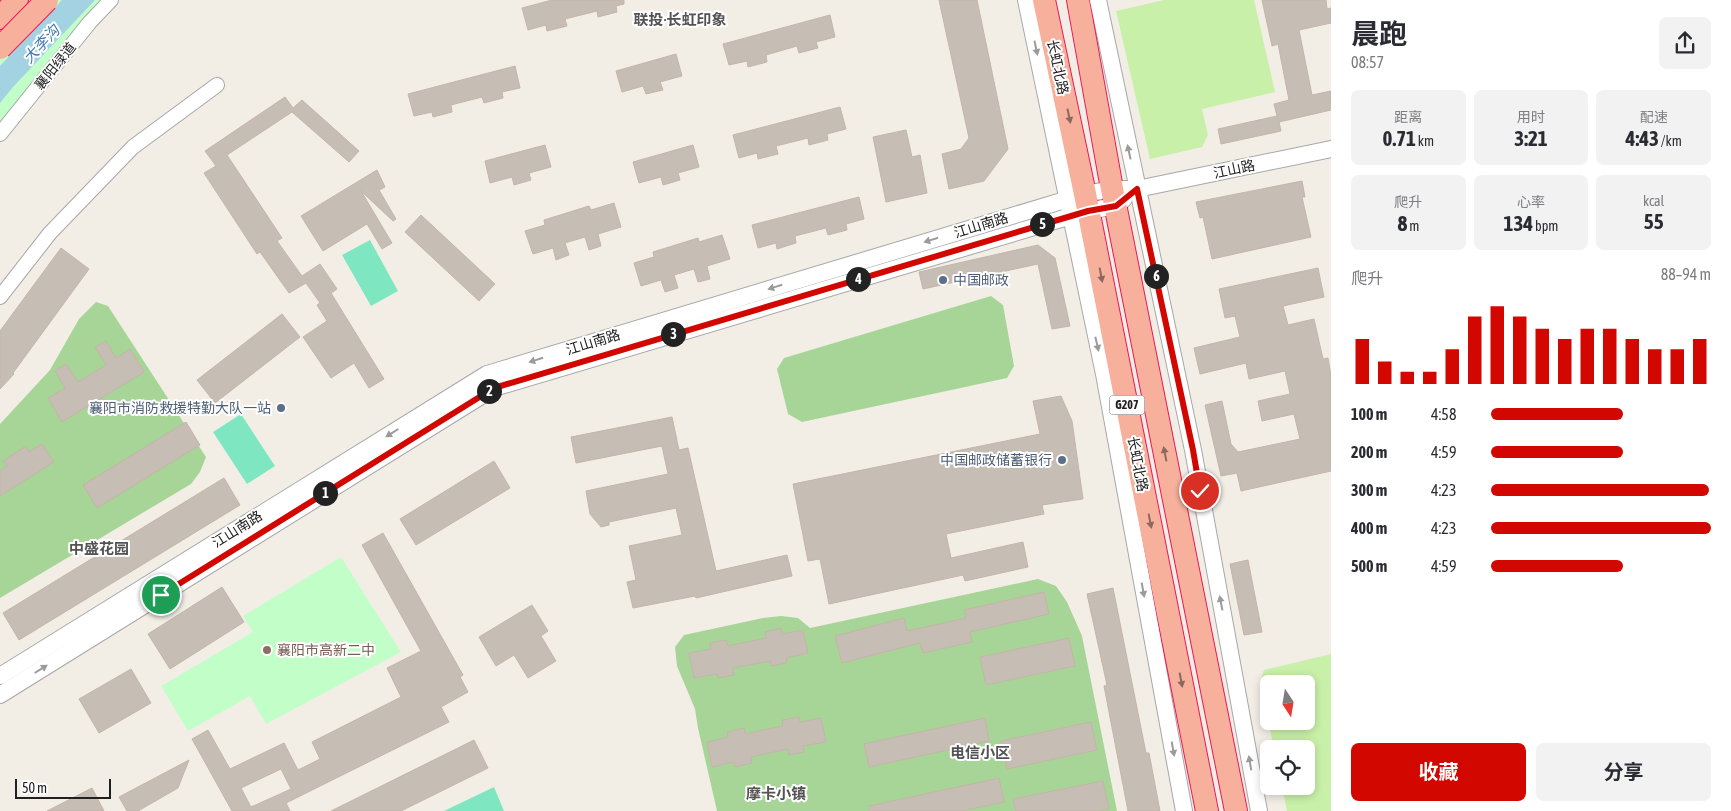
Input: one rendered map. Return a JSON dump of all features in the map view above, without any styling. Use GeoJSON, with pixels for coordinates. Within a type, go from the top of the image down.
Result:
{"type":"FeatureCollection","features":[{"type":"Feature","properties":{"kind":"highway"},"geometry":{"type":"LineString","coordinates":[[0,18],[18,0]]}},
{"type":"Feature","properties":{"kind":"highway"},"geometry":{"type":"LineString","coordinates":[[0,48],[46,0]]}},
{"type":"Feature","properties":{"kind":"highway","name":"长虹北路"},"geometry":{"type":"LineString","coordinates":[[1044,0],[1078,205],[1207,811]]}},
{"type":"Feature","properties":{"kind":"highway","name":"长虹北路"},"geometry":{"type":"LineString","coordinates":[[1078,0],[1114,198],[1236,811]]}},
{"type":"Feature","properties":{"kind":"street","name":"襄阳绿道"},"geometry":{"type":"LineString","coordinates":[[0,134],[90,22],[111,0]]}},
{"type":"Feature","properties":{"kind":"street"},"geometry":{"type":"LineString","coordinates":[[1026,0],[1078,205],[1104,374],[1184,811]]}},
{"type":"Feature","properties":{"kind":"street"},"geometry":{"type":"LineString","coordinates":[[1098,0],[1193,450],[1259,811]]}},
{"type":"Feature","properties":{"kind":"street"},"geometry":{"type":"LineString","coordinates":[[0,297],[50,233],[133,147],[217,85]]}},
{"type":"Feature","properties":{"kind":"street","name":"江山路"},"geometry":{"type":"LineString","coordinates":[[1137,189],[1331,149]]}},
{"type":"Feature","properties":{"kind":"street","name":"江山南路"},"geometry":{"type":"LineString","coordinates":[[0,676],[487,374],[1078,205],[1114,198],[1137,189]]}},
{"type":"Feature","properties":{"kind":"street","name":"江山南路"},"geometry":{"type":"LineString","coordinates":[[0,694],[494,388],[1078,205]]}},
{"type":"Feature","properties":{"kind":"green space"},"geometry":{"type":"Polygon","coordinates":[[[37,0],[111,0],[0,134],[0,37],[37,0]]]}},
{"type":"Feature","properties":{"kind":"green space"},"geometry":{"type":"Polygon","coordinates":[[[1164,0],[1254,0],[1275,92],[1202,109],[1208,135],[1202,147],[1150,159],[1116,11],[1164,0]]]}},
{"type":"Feature","properties":{"kind":"green space"},"geometry":{"type":"Polygon","coordinates":[[[370,240],[398,291],[371,306],[342,255],[370,240]]]}},
{"type":"Feature","properties":{"kind":"green space"},"geometry":{"type":"Polygon","coordinates":[[[991,296],[1003,305],[1014,366],[1007,378],[802,422],[788,414],[777,369],[784,358],[991,296]]]}},
{"type":"Feature","properties":{"kind":"green space"},"geometry":{"type":"Polygon","coordinates":[[[96,302],[108,306],[206,457],[200,472],[191,484],[0,598],[0,424],[50,370],[79,319],[96,302]]]}},
{"type":"Feature","properties":{"kind":"green space"},"geometry":{"type":"Polygon","coordinates":[[[241,414],[275,466],[247,484],[213,432],[241,414]]]}},
{"type":"Feature","properties":{"kind":"green space"},"geometry":{"type":"Polygon","coordinates":[[[341,557],[401,652],[266,724],[250,696],[188,731],[161,686],[253,632],[243,616],[341,557]]]}},
{"type":"Feature","properties":{"kind":"green space"},"geometry":{"type":"Polygon","coordinates":[[[1038,579],[1056,586],[1067,602],[1082,636],[1117,811],[717,811],[695,709],[677,666],[675,647],[684,635],[781,616],[798,618],[810,628],[1038,579]]]}},
{"type":"Feature","properties":{"kind":"green space"},"geometry":{"type":"Polygon","coordinates":[[[1331,654],[1331,811],[1287,811],[1284,795],[1315,795],[1315,740],[1272,740],[1270,730],[1315,730],[1315,675],[1262,675],[1264,670],[1331,654]]]}},
{"type":"Feature","properties":{"kind":"green space"},"geometry":{"type":"Polygon","coordinates":[[[494,787],[504,811],[444,811],[494,787]]]}},
{"type":"Feature","properties":{"kind":"water","name":"大李沟"},"geometry":{"type":"Polygon","coordinates":[[[62,0],[95,0],[0,103],[0,66],[62,0]]]}},
{"type":"Feature","properties":{"kind":"building"},"geometry":{"type":"Polygon","coordinates":[[[552,0],[624,0],[624,4],[616,6],[617,12],[598,17],[597,11],[565,19],[567,26],[547,31],[546,25],[528,30],[522,8],[552,0]]]}},
{"type":"Feature","properties":{"kind":"building"},"geometry":{"type":"Polygon","coordinates":[[[939,0],[977,0],[1008,149],[984,181],[949,189],[942,154],[961,149],[969,138],[939,0]]]}},
{"type":"Feature","properties":{"kind":"building"},"geometry":{"type":"Polygon","coordinates":[[[1262,0],[1326,0],[1327,9],[1331,8],[1331,23],[1299,30],[1312,95],[1331,91],[1331,110],[1279,122],[1281,131],[1221,144],[1218,129],[1277,116],[1274,104],[1289,100],[1278,44],[1272,46],[1262,0]]]}},
{"type":"Feature","properties":{"kind":"building"},"geometry":{"type":"Polygon","coordinates":[[[830,15],[835,37],[816,42],[818,48],[799,53],[797,46],[766,55],[767,62],[748,67],[747,61],[729,65],[723,44],[830,15]]]}},
{"type":"Feature","properties":{"kind":"building"},"geometry":{"type":"Polygon","coordinates":[[[676,54],[682,76],[660,82],[663,90],[646,94],[643,86],[622,92],[616,71],[676,54]]]}},
{"type":"Feature","properties":{"kind":"building"},"geometry":{"type":"Polygon","coordinates":[[[515,66],[520,88],[502,92],[503,98],[484,103],[482,97],[451,105],[452,112],[433,117],[432,112],[414,116],[408,94],[515,66]]]}},
{"type":"Feature","properties":{"kind":"building"},"geometry":{"type":"Polygon","coordinates":[[[285,97],[293,108],[302,100],[359,151],[349,162],[292,112],[227,155],[282,238],[277,241],[302,276],[320,264],[337,289],[331,293],[384,379],[369,388],[354,363],[331,378],[303,337],[327,321],[317,305],[320,303],[306,283],[289,293],[260,252],[257,254],[204,173],[216,166],[205,151],[285,97]]]}},
{"type":"Feature","properties":{"kind":"building"},"geometry":{"type":"Polygon","coordinates":[[[840,107],[846,129],[827,134],[828,140],[809,145],[808,138],[776,146],[778,154],[758,159],[757,153],[739,158],[733,135],[840,107]]]}},
{"type":"Feature","properties":{"kind":"building"},"geometry":{"type":"Polygon","coordinates":[[[906,130],[912,157],[920,155],[927,193],[886,202],[873,137],[906,130]]]}},
{"type":"Feature","properties":{"kind":"building"},"geometry":{"type":"Polygon","coordinates":[[[545,145],[551,167],[529,173],[531,180],[514,185],[512,177],[490,183],[485,161],[545,145]]]}},
{"type":"Feature","properties":{"kind":"building"},"geometry":{"type":"Polygon","coordinates":[[[693,145],[699,167],[678,173],[680,180],[663,185],[661,177],[639,183],[633,162],[693,145]]]}},
{"type":"Feature","properties":{"kind":"building"},"geometry":{"type":"Polygon","coordinates":[[[377,170],[385,187],[379,190],[396,219],[393,221],[361,191],[392,243],[382,249],[367,224],[323,251],[301,216],[377,170]]]}},
{"type":"Feature","properties":{"kind":"building"},"geometry":{"type":"Polygon","coordinates":[[[1302,181],[1305,197],[1302,197],[1311,237],[1212,259],[1203,217],[1200,218],[1196,202],[1302,181]]]}},
{"type":"Feature","properties":{"kind":"building"},"geometry":{"type":"Polygon","coordinates":[[[859,197],[864,219],[846,224],[847,230],[828,235],[826,228],[795,236],[796,243],[777,249],[776,243],[758,248],[752,225],[859,197]]]}},
{"type":"Feature","properties":{"kind":"building"},"geometry":{"type":"Polygon","coordinates":[[[614,203],[621,227],[598,234],[601,246],[589,250],[585,237],[565,243],[569,255],[556,260],[553,248],[533,254],[525,231],[545,225],[544,220],[589,206],[591,210],[614,203]]]}},
{"type":"Feature","properties":{"kind":"building"},"geometry":{"type":"Polygon","coordinates":[[[421,215],[495,284],[479,301],[405,232],[421,215]]]}},
{"type":"Feature","properties":{"kind":"building"},"geometry":{"type":"Polygon","coordinates":[[[722,235],[730,259],[707,266],[710,279],[698,282],[694,269],[674,275],[678,288],[665,292],[661,280],[641,286],[634,263],[654,257],[653,252],[698,238],[699,242],[722,235]]]}},
{"type":"Feature","properties":{"kind":"building","name":"中国邮政"},"geometry":{"type":"Polygon","coordinates":[[[1038,245],[1055,258],[1070,326],[1052,329],[1038,264],[923,289],[919,272],[1038,245]]]}},
{"type":"Feature","properties":{"kind":"building"},"geometry":{"type":"Polygon","coordinates":[[[61,248],[89,269],[14,374],[0,389],[0,331],[61,248]]]}},
{"type":"Feature","properties":{"kind":"building"},"geometry":{"type":"Polygon","coordinates":[[[1318,268],[1324,297],[1283,306],[1288,325],[1314,319],[1323,359],[1328,358],[1331,375],[1331,471],[1241,491],[1237,473],[1221,476],[1205,405],[1222,401],[1231,444],[1238,452],[1300,439],[1294,414],[1262,421],[1258,401],[1290,394],[1285,371],[1249,379],[1246,363],[1200,374],[1194,348],[1240,337],[1235,316],[1225,318],[1219,289],[1318,268]]]}},
{"type":"Feature","properties":{"kind":"building"},"geometry":{"type":"Polygon","coordinates":[[[282,314],[300,337],[215,403],[197,380],[282,314]]]}},
{"type":"Feature","properties":{"kind":"building"},"geometry":{"type":"Polygon","coordinates":[[[106,341],[116,358],[130,349],[144,372],[62,422],[48,398],[65,388],[55,371],[66,364],[78,382],[106,365],[95,347],[106,341]]]}},
{"type":"Feature","properties":{"kind":"building"},"geometry":{"type":"Polygon","coordinates":[[[1061,396],[1072,421],[1083,499],[1042,505],[1044,514],[946,534],[951,558],[1023,542],[1028,567],[965,581],[963,575],[829,604],[820,559],[808,561],[793,484],[1040,434],[1033,401],[1061,396]]]}},
{"type":"Feature","properties":{"kind":"building"},"geometry":{"type":"Polygon","coordinates":[[[672,417],[679,450],[688,448],[716,571],[787,555],[792,576],[696,598],[695,596],[633,608],[627,582],[636,580],[629,546],[682,535],[676,508],[609,522],[609,525],[601,527],[590,514],[586,491],[668,474],[662,446],[576,463],[571,437],[672,417]]]}},
{"type":"Feature","properties":{"kind":"building"},"geometry":{"type":"Polygon","coordinates":[[[186,422],[200,445],[97,508],[83,485],[186,422]]]}},
{"type":"Feature","properties":{"kind":"building"},"geometry":{"type":"Polygon","coordinates":[[[42,444],[54,462],[0,496],[0,471],[7,466],[3,461],[26,446],[29,452],[42,444]]]}},
{"type":"Feature","properties":{"kind":"building"},"geometry":{"type":"Polygon","coordinates":[[[494,461],[510,488],[416,545],[400,519],[494,461]]]}},
{"type":"Feature","properties":{"kind":"building"},"geometry":{"type":"Polygon","coordinates":[[[224,478],[240,505],[19,640],[3,613],[224,478]]]}},
{"type":"Feature","properties":{"kind":"building"},"geometry":{"type":"Polygon","coordinates":[[[383,533],[463,675],[460,677],[468,692],[441,707],[449,722],[286,803],[290,811],[232,811],[192,739],[208,730],[230,769],[284,743],[298,770],[320,759],[312,742],[401,697],[387,668],[421,651],[362,545],[383,533]],[[281,769],[241,788],[251,807],[291,789],[281,769]]]}},
{"type":"Feature","properties":{"kind":"building"},"geometry":{"type":"Polygon","coordinates":[[[1248,560],[1262,632],[1244,635],[1230,564],[1248,560]]]}},
{"type":"Feature","properties":{"kind":"building"},"geometry":{"type":"Polygon","coordinates":[[[222,587],[244,622],[170,669],[148,634],[222,587]]]}},
{"type":"Feature","properties":{"kind":"building"},"geometry":{"type":"Polygon","coordinates":[[[1113,588],[1146,753],[1149,753],[1160,811],[1128,811],[1104,686],[1107,685],[1087,594],[1113,588]]]}},
{"type":"Feature","properties":{"kind":"building"},"geometry":{"type":"Polygon","coordinates":[[[1044,592],[1049,614],[970,632],[972,642],[923,653],[920,643],[842,663],[835,636],[904,618],[907,631],[966,618],[964,610],[1044,592]]]}},
{"type":"Feature","properties":{"kind":"building"},"geometry":{"type":"Polygon","coordinates":[[[532,605],[548,631],[541,636],[556,661],[528,678],[514,655],[496,666],[479,637],[532,605]]]}},
{"type":"Feature","properties":{"kind":"building"},"geometry":{"type":"Polygon","coordinates":[[[781,628],[782,634],[803,630],[808,653],[786,658],[787,663],[771,666],[770,661],[733,668],[734,675],[718,678],[717,674],[694,678],[689,653],[711,649],[710,643],[726,640],[728,646],[766,638],[765,632],[781,628]]]}},
{"type":"Feature","properties":{"kind":"building"},"geometry":{"type":"Polygon","coordinates":[[[1069,638],[1075,666],[986,685],[980,657],[1069,638]]]}},
{"type":"Feature","properties":{"kind":"building"},"geometry":{"type":"Polygon","coordinates":[[[131,669],[151,703],[99,733],[79,699],[131,669]]]}},
{"type":"Feature","properties":{"kind":"building"},"geometry":{"type":"Polygon","coordinates":[[[799,717],[800,722],[821,718],[826,742],[803,746],[804,752],[789,755],[788,749],[751,757],[752,763],[735,767],[734,762],[712,767],[707,742],[728,737],[727,732],[744,728],[745,734],[783,726],[782,720],[799,717]]]}},
{"type":"Feature","properties":{"kind":"building"},"geometry":{"type":"Polygon","coordinates":[[[985,718],[989,741],[869,767],[864,744],[985,718]]]}},
{"type":"Feature","properties":{"kind":"building"},"geometry":{"type":"Polygon","coordinates":[[[1091,722],[1097,750],[1007,769],[1001,741],[1091,722]]]}},
{"type":"Feature","properties":{"kind":"building"},"geometry":{"type":"Polygon","coordinates":[[[474,740],[488,768],[401,811],[331,811],[474,740]]]}},
{"type":"Feature","properties":{"kind":"building"},"geometry":{"type":"Polygon","coordinates":[[[189,760],[178,788],[138,811],[127,811],[119,797],[189,760]]]}},
{"type":"Feature","properties":{"kind":"building"},"geometry":{"type":"Polygon","coordinates":[[[999,778],[1004,802],[961,811],[869,811],[869,806],[999,778]]]}},
{"type":"Feature","properties":{"kind":"building"},"geometry":{"type":"Polygon","coordinates":[[[1103,781],[1109,809],[1097,811],[1016,811],[1013,799],[1103,781]]]}},
{"type":"Feature","properties":{"kind":"building"},"geometry":{"type":"Polygon","coordinates":[[[92,788],[104,811],[47,811],[92,788]]]}},
{"type":"Feature","properties":{"kind":"place","name":"中国邮政"},"geometry":{"type":"Point","coordinates":[943,280]}},
{"type":"Feature","properties":{"kind":"place","name":"襄阳市消防救援特勤大队一站"},"geometry":{"type":"Point","coordinates":[281,408]}},
{"type":"Feature","properties":{"kind":"place","name":"中国邮政储蓄银行"},"geometry":{"type":"Point","coordinates":[1062,460]}},
{"type":"Feature","properties":{"kind":"place","name":"襄阳市高新二中"},"geometry":{"type":"Point","coordinates":[267,650]}},
{"type":"Feature","properties":{"kind":"district","name":"联投·长虹印象"},"geometry":{"type":"Point","coordinates":[680,19]}},
{"type":"Feature","properties":{"kind":"district","name":"中盛花园"},"geometry":{"type":"Point","coordinates":[99,548]}},
{"type":"Feature","properties":{"kind":"district","name":"电信小区"},"geometry":{"type":"Point","coordinates":[980,752]}},
{"type":"Feature","properties":{"kind":"district","name":"摩卡小镇"},"geometry":{"type":"Point","coordinates":[776,793]}},
{"type":"Feature","properties":{"kind":"route"},"geometry":{"type":"LineString","coordinates":[[161,595],[494,388],[1088,211],[1116,206],[1137,189],[1193,450],[1200,491]]}}]}
